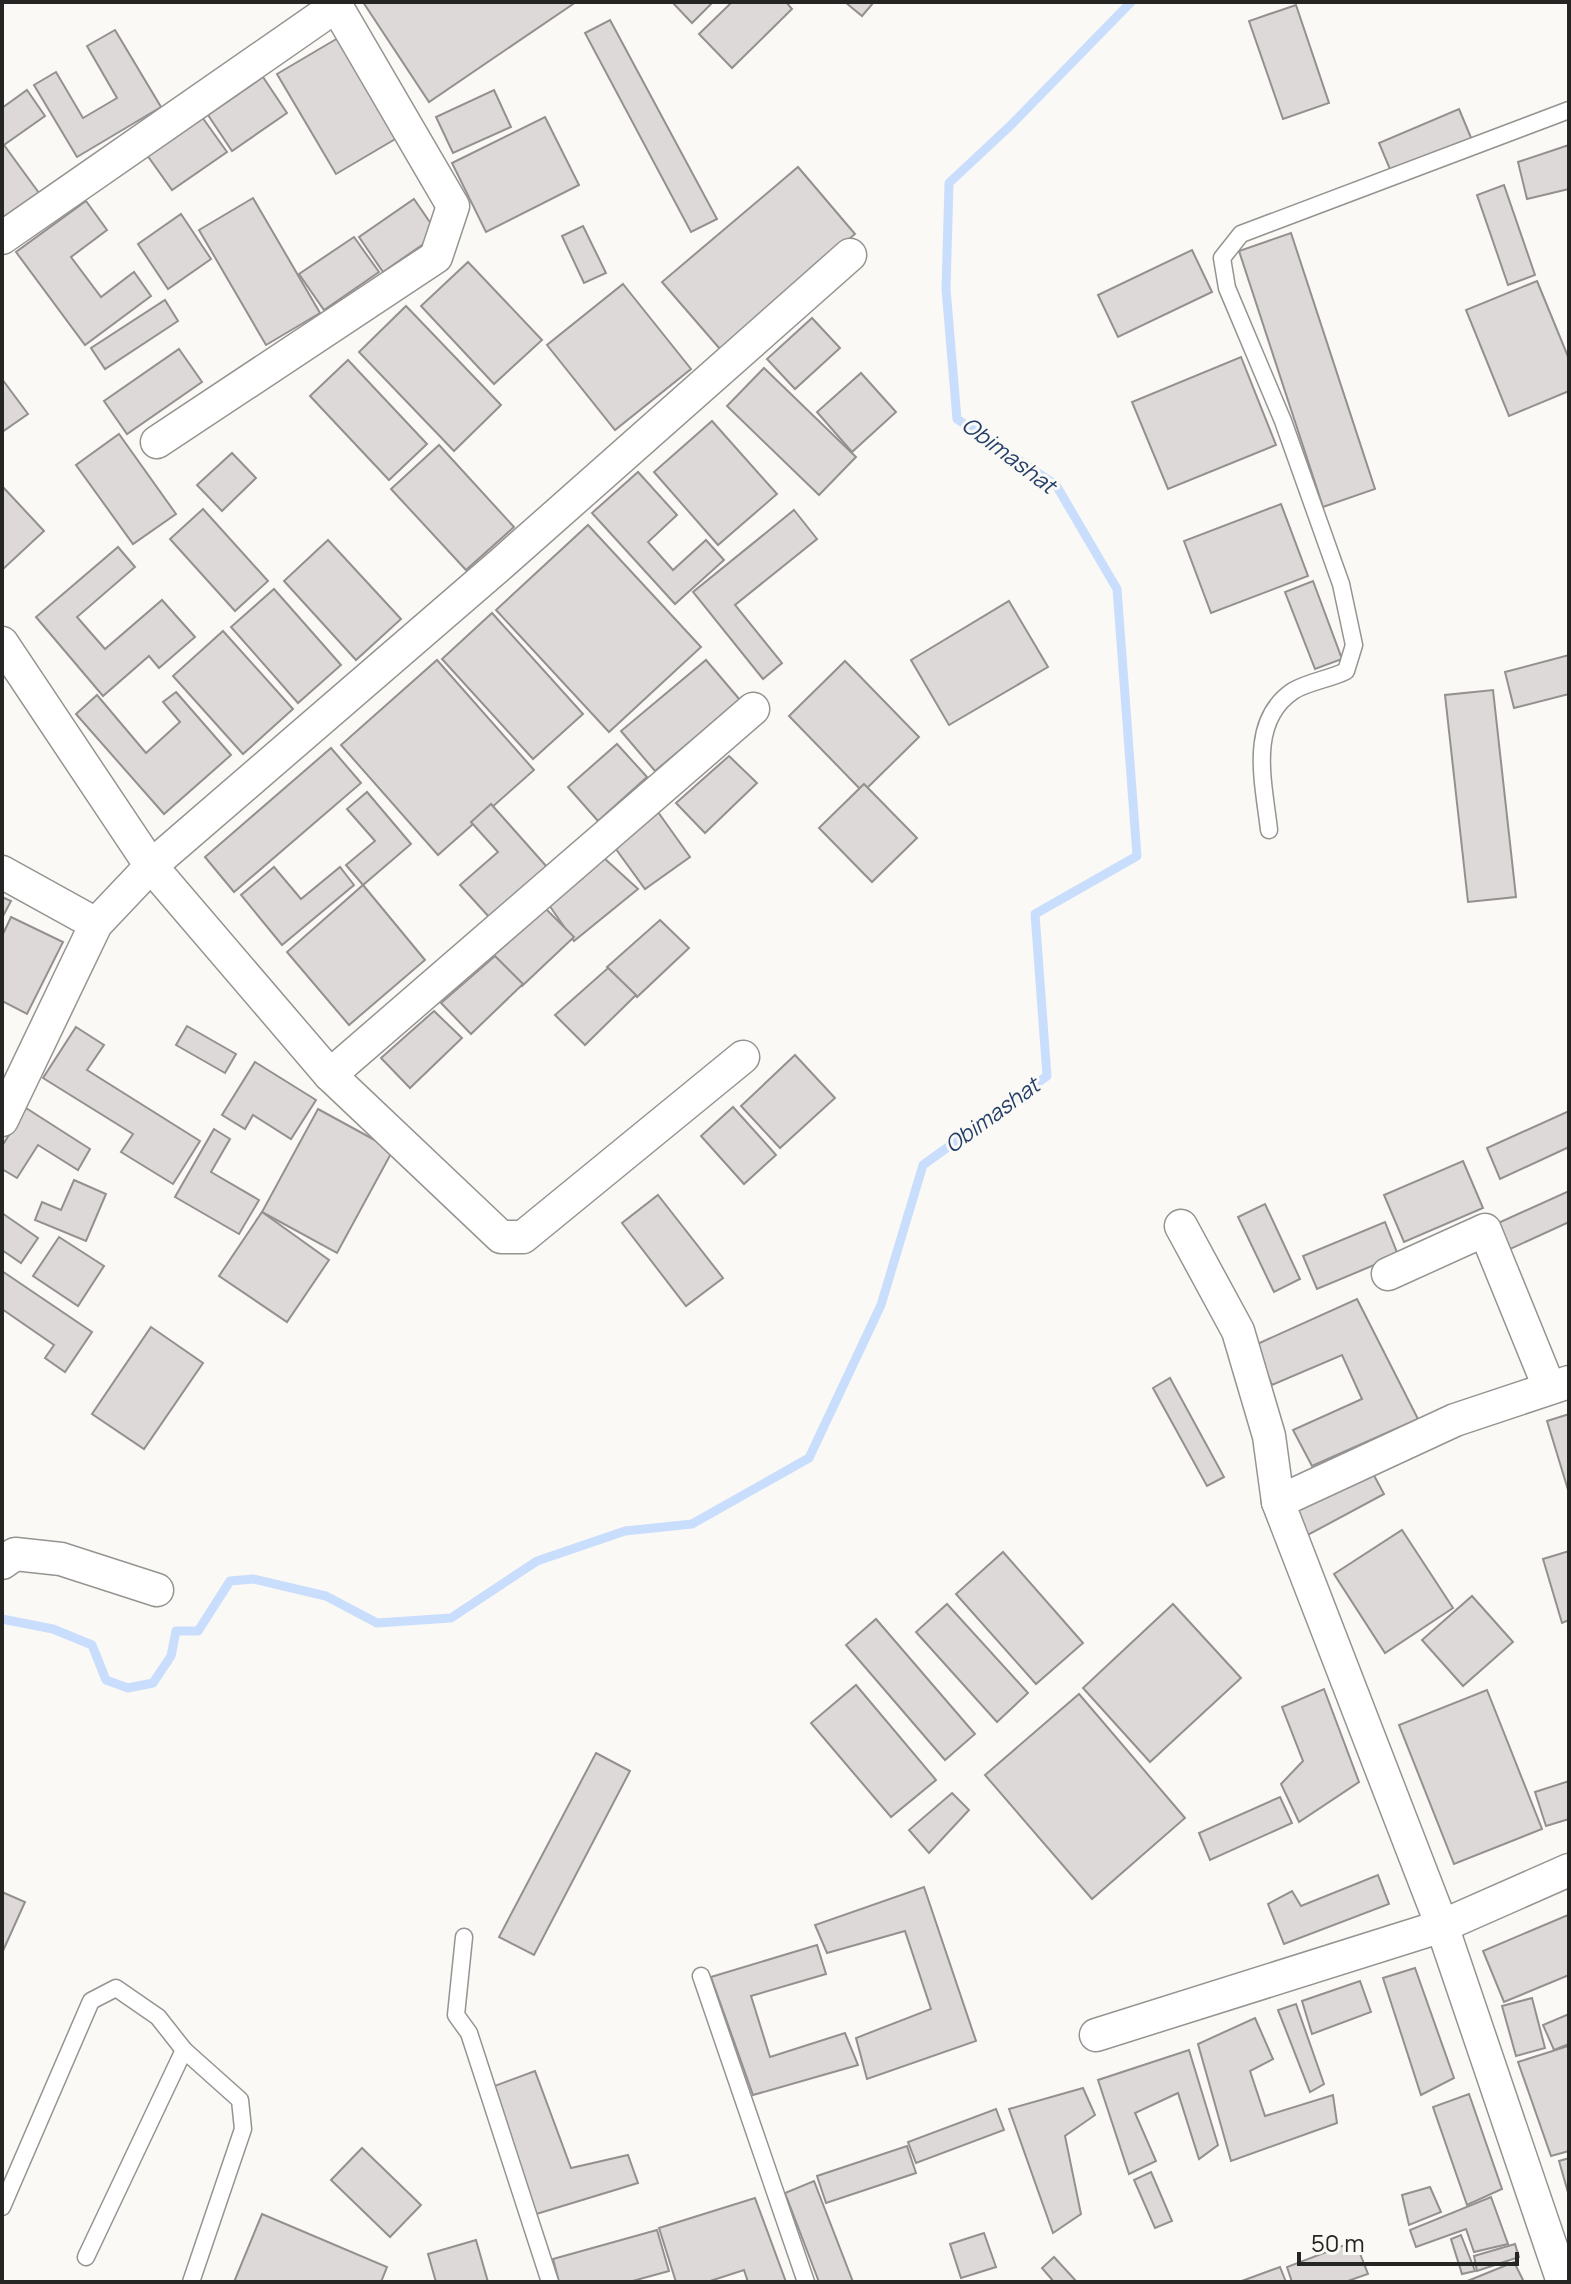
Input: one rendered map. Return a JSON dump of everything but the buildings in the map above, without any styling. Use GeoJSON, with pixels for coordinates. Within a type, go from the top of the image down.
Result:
{"type":"FeatureCollection","features":[{"type":"Feature","properties":{"kind":"street"},"geometry":{"type":"LineString","coordinates":[[2,238],[335,4],[453,206],[447,232],[436,257],[157,442]]}},
{"type":"Feature","properties":{"kind":"street"},"geometry":{"type":"LineString","coordinates":[[2,1120],[96,924],[151,866],[502,563],[850,255]]}},
{"type":"Feature","properties":{"kind":"street"},"geometry":{"type":"LineString","coordinates":[[2,643],[151,866],[330,1075],[501,1237],[523,1237],[743,1057]]}},
{"type":"Feature","properties":{"kind":"street"},"geometry":{"type":"LineString","coordinates":[[330,1075],[753,709]]}},
{"type":"Feature","properties":{"kind":"street"},"geometry":{"type":"LineString","coordinates":[[2,872],[96,924]]}},
{"type":"Feature","properties":{"kind":"street"},"geometry":{"type":"LineString","coordinates":[[1181,1226],[1238,1331],[1269,1436],[1278,1502],[1442,1926],[1563,2282]]}},
{"type":"Feature","properties":{"kind":"street"},"geometry":{"type":"LineString","coordinates":[[1278,1502],[1455,1420],[1559,1385],[1485,1230],[1388,1274]]}},
{"type":"Feature","properties":{"kind":"street"},"geometry":{"type":"LineString","coordinates":[[2,1563],[15,1554],[61,1559],[157,1590]]}},
{"type":"Feature","properties":{"kind":"street"},"geometry":{"type":"LineString","coordinates":[[1096,2035],[1442,1926],[1569,1870]]}},
{"type":"Feature","properties":{"kind":"lane"},"geometry":{"type":"LineString","coordinates":[[1269,830],[1260,751],[1274,708],[1295,690],[1346,671],[1354,645],[1341,584],[1283,421],[1227,288],[1222,258],[1241,234],[1569,110]]}},
{"type":"Feature","properties":{"kind":"lane"},"geometry":{"type":"LineString","coordinates":[[464,1937],[456,2015],[469,2033],[550,2282]]}},
{"type":"Feature","properties":{"kind":"lane"},"geometry":{"type":"LineString","coordinates":[[701,1976],[806,2282]]}},
{"type":"Feature","properties":{"kind":"lane"},"geometry":{"type":"LineString","coordinates":[[2,2207],[91,2001],[116,1988],[158,2017],[184,2050],[240,2100],[243,2129],[191,2282]]}},
{"type":"Feature","properties":{"kind":"lane"},"geometry":{"type":"LineString","coordinates":[[86,2257],[184,2050]]}},
{"type":"Feature","properties":{"kind":"waterway","name":"Obimashat"},"geometry":{"type":"LineString","coordinates":[[2,1619],[53,1629],[92,1645],[106,1680],[128,1688],[153,1683],[171,1656],[176,1631],[198,1631],[230,1581],[253,1579],[326,1596],[377,1623],[451,1618],[537,1561],[625,1531],[692,1524],[809,1458],[881,1305],[923,1165],[1047,1076],[1035,914],[1137,856],[1117,589],[1056,485],[957,419],[946,289],[949,183],[1011,125],[1131,2]]}}]}
